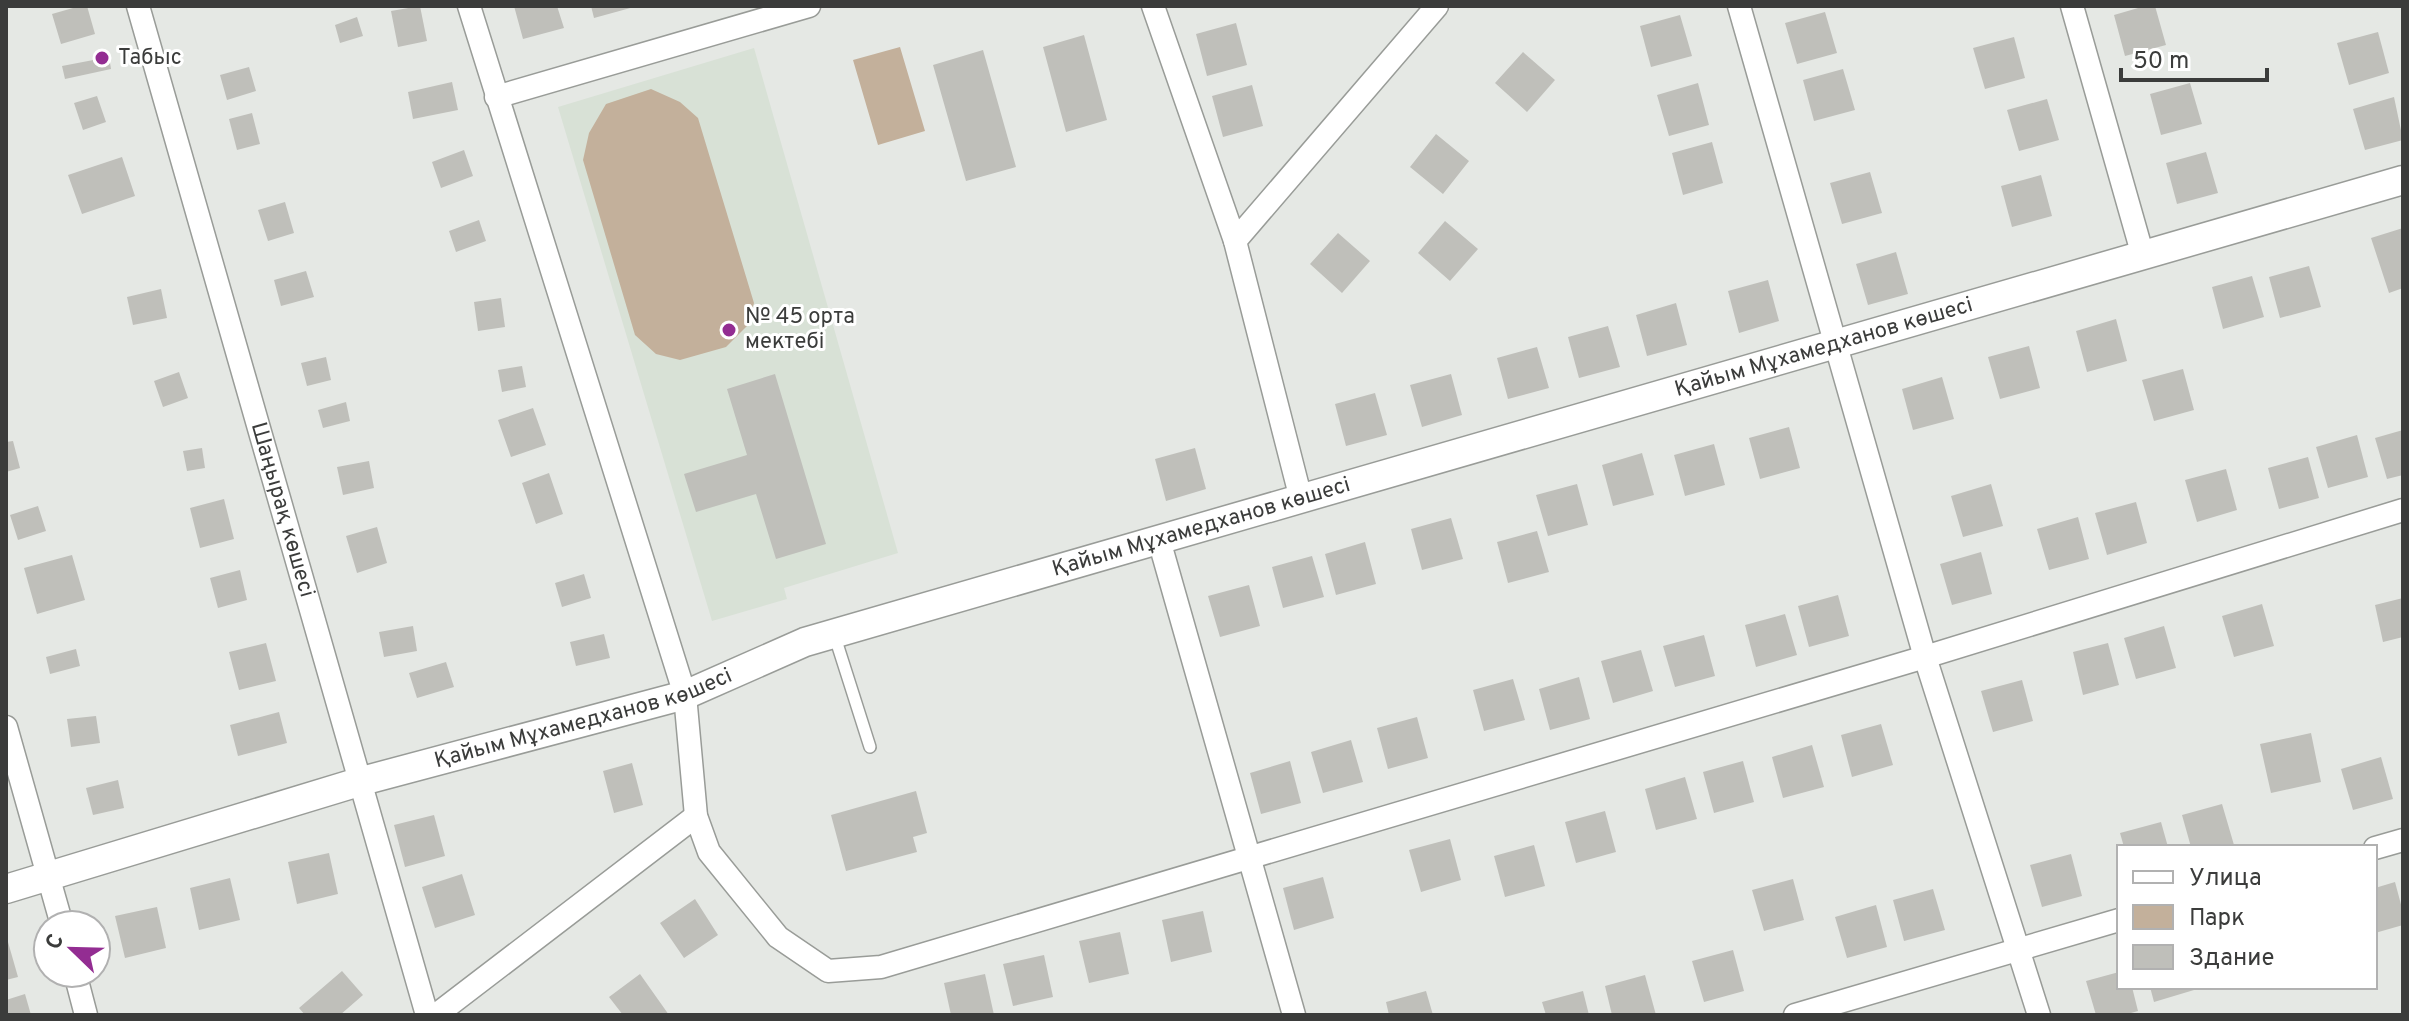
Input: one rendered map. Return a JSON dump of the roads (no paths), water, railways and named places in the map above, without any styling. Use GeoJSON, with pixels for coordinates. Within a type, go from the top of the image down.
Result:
{"type":"FeatureCollection","features":[{"type":"Feature","properties":{"kind":"street","name":"Шаңырақ көшесі"},"geometry":{"type":"LineString","coordinates":[[138,6],[427,1015]]}},
{"type":"Feature","properties":{"kind":"street"},"geometry":{"type":"LineString","coordinates":[[469,6],[685,695],[696,816],[709,852],[778,937],[828,971],[881,967],[1250,859],[2403,510]]}},
{"type":"Feature","properties":{"kind":"street"},"geometry":{"type":"LineString","coordinates":[[496,97],[809,6]]}},
{"type":"Feature","properties":{"kind":"street"},"geometry":{"type":"LineString","coordinates":[[1153,6],[1235,241],[1301,499]]}},
{"type":"Feature","properties":{"kind":"street"},"geometry":{"type":"LineString","coordinates":[[1235,241],[1437,6]]}},
{"type":"Feature","properties":{"kind":"street"},"geometry":{"type":"LineString","coordinates":[[1739,6],[1925,657],[2039,1015]]}},
{"type":"Feature","properties":{"kind":"street"},"geometry":{"type":"LineString","coordinates":[[2072,6],[2143,256]]}},
{"type":"Feature","properties":{"kind":"street","name":"Қайым Мұхамедханов көшесі"},"geometry":{"type":"LineString","coordinates":[[6,889],[362,781],[685,695],[805,642],[2403,180]]}},
{"type":"Feature","properties":{"kind":"street"},"geometry":{"type":"LineString","coordinates":[[1159,540],[1294,1015]]}},
{"type":"Feature","properties":{"kind":"street"},"geometry":{"type":"LineString","coordinates":[[6,727],[58,909]]}},
{"type":"Feature","properties":{"kind":"street"},"geometry":{"type":"LineString","coordinates":[[436,1015],[696,816]]}},
{"type":"Feature","properties":{"kind":"street"},"geometry":{"type":"LineString","coordinates":[[2377,847],[2403,840]]}},
{"type":"Feature","properties":{"kind":"street"},"geometry":{"type":"LineString","coordinates":[[1795,1015],[2117,921]]}},
{"type":"Feature","properties":{"kind":"street"},"geometry":{"type":"LineString","coordinates":[[79,989],[86,1015]]}},
{"type":"Feature","properties":{"kind":"lane"},"geometry":{"type":"LineString","coordinates":[[834,634],[870,747]]}},
{"type":"Feature","properties":{"kind":"place","name":"Табыс"},"geometry":{"type":"Point","coordinates":[102,58]}},
{"type":"Feature","properties":{"kind":"place","name":"№ 45 орта мектебі"},"geometry":{"type":"Point","coordinates":[729,330]}}]}
